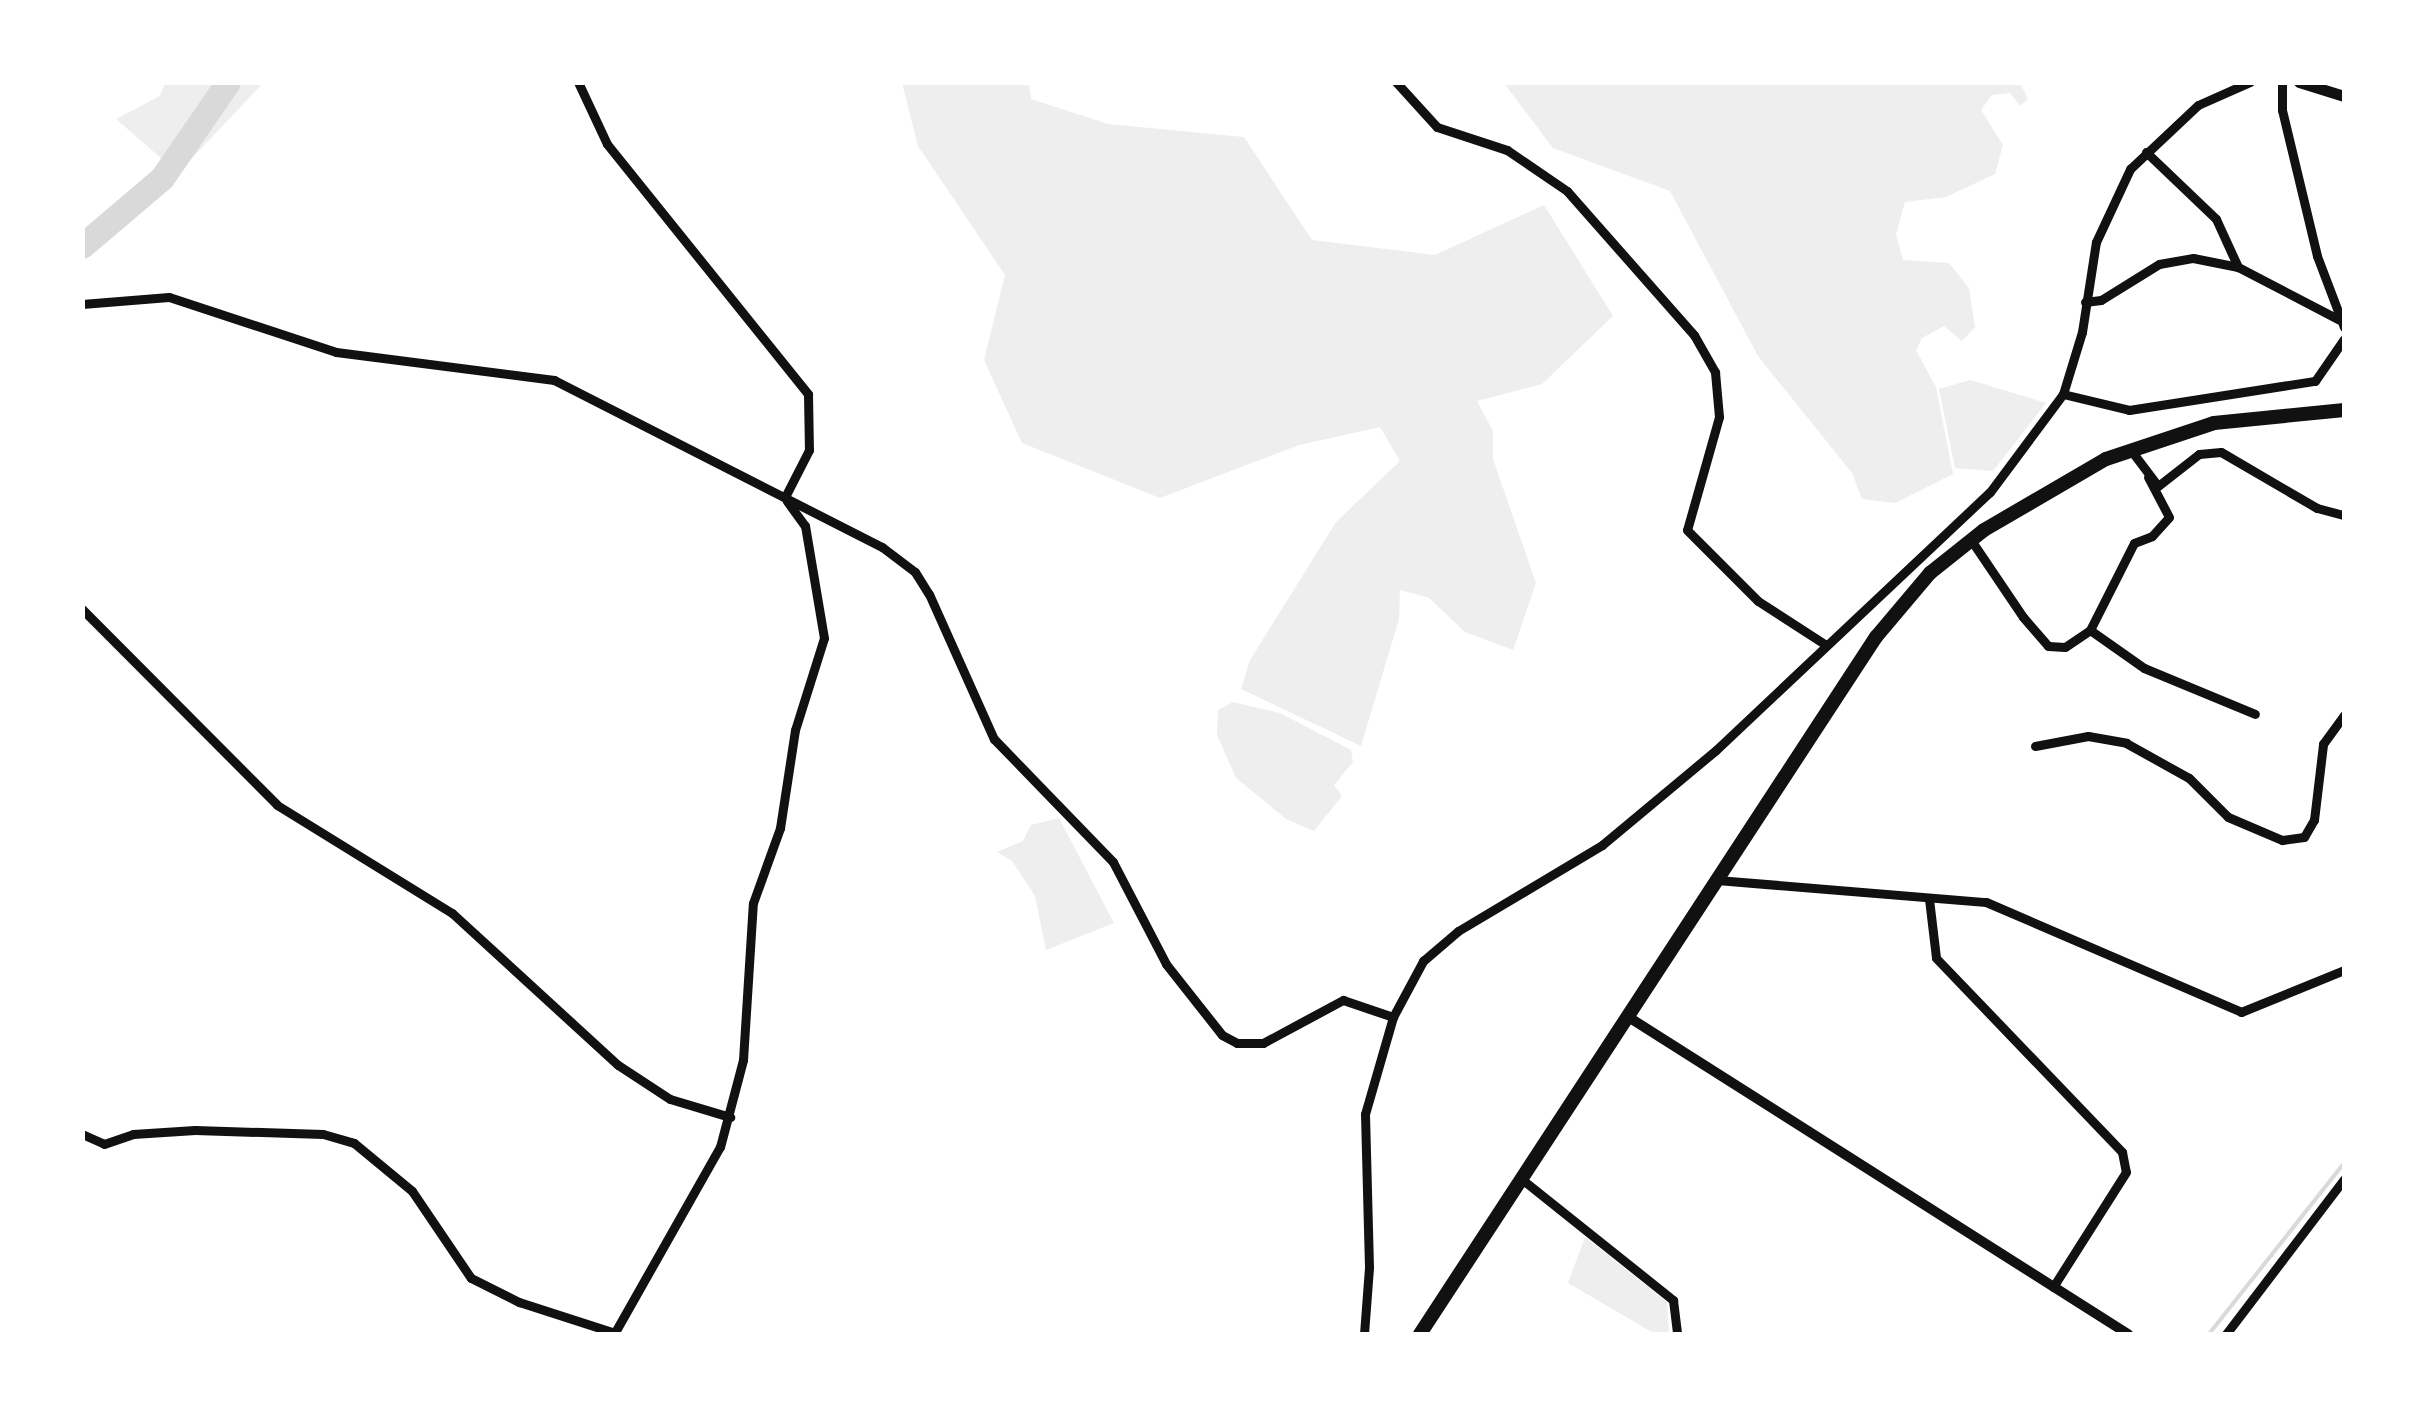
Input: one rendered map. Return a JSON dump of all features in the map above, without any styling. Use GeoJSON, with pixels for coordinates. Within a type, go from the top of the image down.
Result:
{"type":"FeatureCollection","features":[{"type":"Feature","properties":{"kind":"highway"},"geometry":{"type":"LineString","coordinates":[[1420,1334],[1524,1181],[1876,636],[1930,574],[1970,540],[2082,470],[2130,450],[2233,419],[2344,410]]}},
{"type":"Feature","properties":{"kind":"main road"},"geometry":{"type":"LineString","coordinates":[[2299,82],[2344,96]]}},
{"type":"Feature","properties":{"kind":"street"},"geometry":{"type":"LineString","coordinates":[[578,82],[607,144],[808,394],[809,450],[784,497]]}},
{"type":"Feature","properties":{"kind":"street"},"geometry":{"type":"LineString","coordinates":[[1396,82],[1437,126],[1507,150],[1567,191],[1694,335],[1716,372],[1718,417],[1687,530],[1758,601],[1826,645]]}},
{"type":"Feature","properties":{"kind":"street"},"geometry":{"type":"LineString","coordinates":[[1364,1334],[1369,1267],[1362,1140],[1392,1017],[1431,952],[1602,845],[1716,750],[1913,560],[1990,492],[2063,394],[2096,242],[2112,199],[2146,152],[2198,105],[2250,82]]}},
{"type":"Feature","properties":{"kind":"street"},"geometry":{"type":"LineString","coordinates":[[2282,82],[2282,110],[2341,323]]}},
{"type":"Feature","properties":{"kind":"street"},"geometry":{"type":"LineString","coordinates":[[2146,152],[2216,219],[2238,266]]}},
{"type":"Feature","properties":{"kind":"street"},"geometry":{"type":"LineString","coordinates":[[2086,302],[2101,300],[2176,258],[2238,266],[2341,323]]}},
{"type":"Feature","properties":{"kind":"street"},"geometry":{"type":"LineString","coordinates":[[2333,300],[2344,292]]}},
{"type":"Feature","properties":{"kind":"street"},"geometry":{"type":"LineString","coordinates":[[82,304],[169,296],[336,352],[554,380],[882,547],[915,572],[994,740],[1113,862],[1166,964],[1222,1035],[1237,1043],[1263,1042],[1343,1000],[1392,1017]]}},
{"type":"Feature","properties":{"kind":"street"},"geometry":{"type":"LineString","coordinates":[[2063,394],[2129,410],[2315,381],[2344,339]]}},
{"type":"Feature","properties":{"kind":"street"},"geometry":{"type":"LineString","coordinates":[[1970,540],[2048,646],[2065,646],[2090,630],[2134,543],[2152,536],[2169,517],[2130,450]]}},
{"type":"Feature","properties":{"kind":"street"},"geometry":{"type":"LineString","coordinates":[[2148,477],[2158,486],[2199,454],[2221,452],[2317,508],[2344,515]]}},
{"type":"Feature","properties":{"kind":"street"},"geometry":{"type":"LineString","coordinates":[[82,1134],[104,1144],[133,1134],[194,1130],[322,1134],[354,1143],[412,1191],[471,1278],[519,1302],[614,1334],[730,1117],[742,1060],[753,903],[780,828],[795,730],[824,638],[805,526],[784,497]]}},
{"type":"Feature","properties":{"kind":"street"},"geometry":{"type":"LineString","coordinates":[[1913,560],[1930,574]]}},
{"type":"Feature","properties":{"kind":"street"},"geometry":{"type":"LineString","coordinates":[[82,609],[277,805],[452,913],[618,1065],[670,1099],[730,1117]]}},
{"type":"Feature","properties":{"kind":"street"},"geometry":{"type":"LineString","coordinates":[[2090,630],[2144,668],[2255,714]]}},
{"type":"Feature","properties":{"kind":"street"},"geometry":{"type":"LineString","coordinates":[[2035,746],[2088,736],[2126,742],[2189,778],[2228,818],[2282,840],[2304,836],[2314,820],[2322,744],[2344,715]]}},
{"type":"Feature","properties":{"kind":"street"},"geometry":{"type":"LineString","coordinates":[[1717,880],[2012,911],[2241,1012],[2344,970]]}},
{"type":"Feature","properties":{"kind":"street"},"geometry":{"type":"LineString","coordinates":[[1929,900],[1936,958],[2122,1152],[2126,1172],[2053,1287]]}},
{"type":"Feature","properties":{"kind":"street"},"geometry":{"type":"LineString","coordinates":[[1630,1018],[2128,1334]]}},
{"type":"Feature","properties":{"kind":"street"},"geometry":{"type":"LineString","coordinates":[[2226,1334],[2344,1179]]}},
{"type":"Feature","properties":{"kind":"street"},"geometry":{"type":"LineString","coordinates":[[1524,1181],[1673,1300],[1677,1334]]}},
{"type":"Feature","properties":{"kind":"shaded area"},"geometry":{"type":"Polygon","coordinates":[[[165,82],[263,83],[178,173],[116,119],[160,96],[165,82]]]}},
{"type":"Feature","properties":{"kind":"shaded area"},"geometry":{"type":"Polygon","coordinates":[[[902,83],[1029,83],[1031,99],[1108,124],[1244,137],[1312,240],[1435,255],[1544,205],[1613,316],[1542,384],[1477,401],[1493,431],[1493,459],[1536,583],[1513,650],[1465,632],[1429,598],[1400,590],[1399,619],[1361,746],[1241,689],[1250,660],[1336,522],[1400,461],[1380,427],[1299,445],[1160,498],[1022,443],[984,360],[1005,275],[918,146],[902,83]]]}},
{"type":"Feature","properties":{"kind":"shaded area"},"geometry":{"type":"Polygon","coordinates":[[[1504,83],[2020,83],[2028,99],[2020,106],[2010,93],[1992,95],[1981,110],[2003,145],[1995,174],[1946,197],[1905,202],[1896,234],[1903,260],[1949,263],[1969,288],[1975,327],[1962,341],[1944,326],[1922,338],[1916,350],[1936,387],[1953,474],[1895,503],[1862,499],[1852,473],[1758,356],[1670,191],[1553,148],[1504,83]]]}},
{"type":"Feature","properties":{"kind":"shaded area"},"geometry":{"type":"Polygon","coordinates":[[[1970,380],[2046,403],[1993,471],[1955,468],[1939,389],[1970,380]]]}},
{"type":"Feature","properties":{"kind":"shaded area"},"geometry":{"type":"Polygon","coordinates":[[[1233,702],[1280,713],[1351,750],[1353,762],[1334,785],[1342,796],[1314,831],[1286,819],[1236,778],[1217,735],[1218,710],[1233,702]]]}},
{"type":"Feature","properties":{"kind":"shaded area"},"geometry":{"type":"Polygon","coordinates":[[[1059,818],[1114,923],[1046,950],[1035,896],[1012,861],[997,852],[1023,841],[1031,825],[1059,818]]]}},
{"type":"Feature","properties":{"kind":"shaded area"},"geometry":{"type":"Polygon","coordinates":[[[1585,1237],[1667,1302],[1669,1334],[1655,1334],[1568,1283],[1585,1237]]]}},
{"type":"Feature","properties":{"kind":"waterway"},"geometry":{"type":"LineString","coordinates":[[82,246],[162,178],[228,82]]}},
{"type":"Feature","properties":{"kind":"waterway"},"geometry":{"type":"LineString","coordinates":[[2209,1334],[2344,1163]]}}]}
